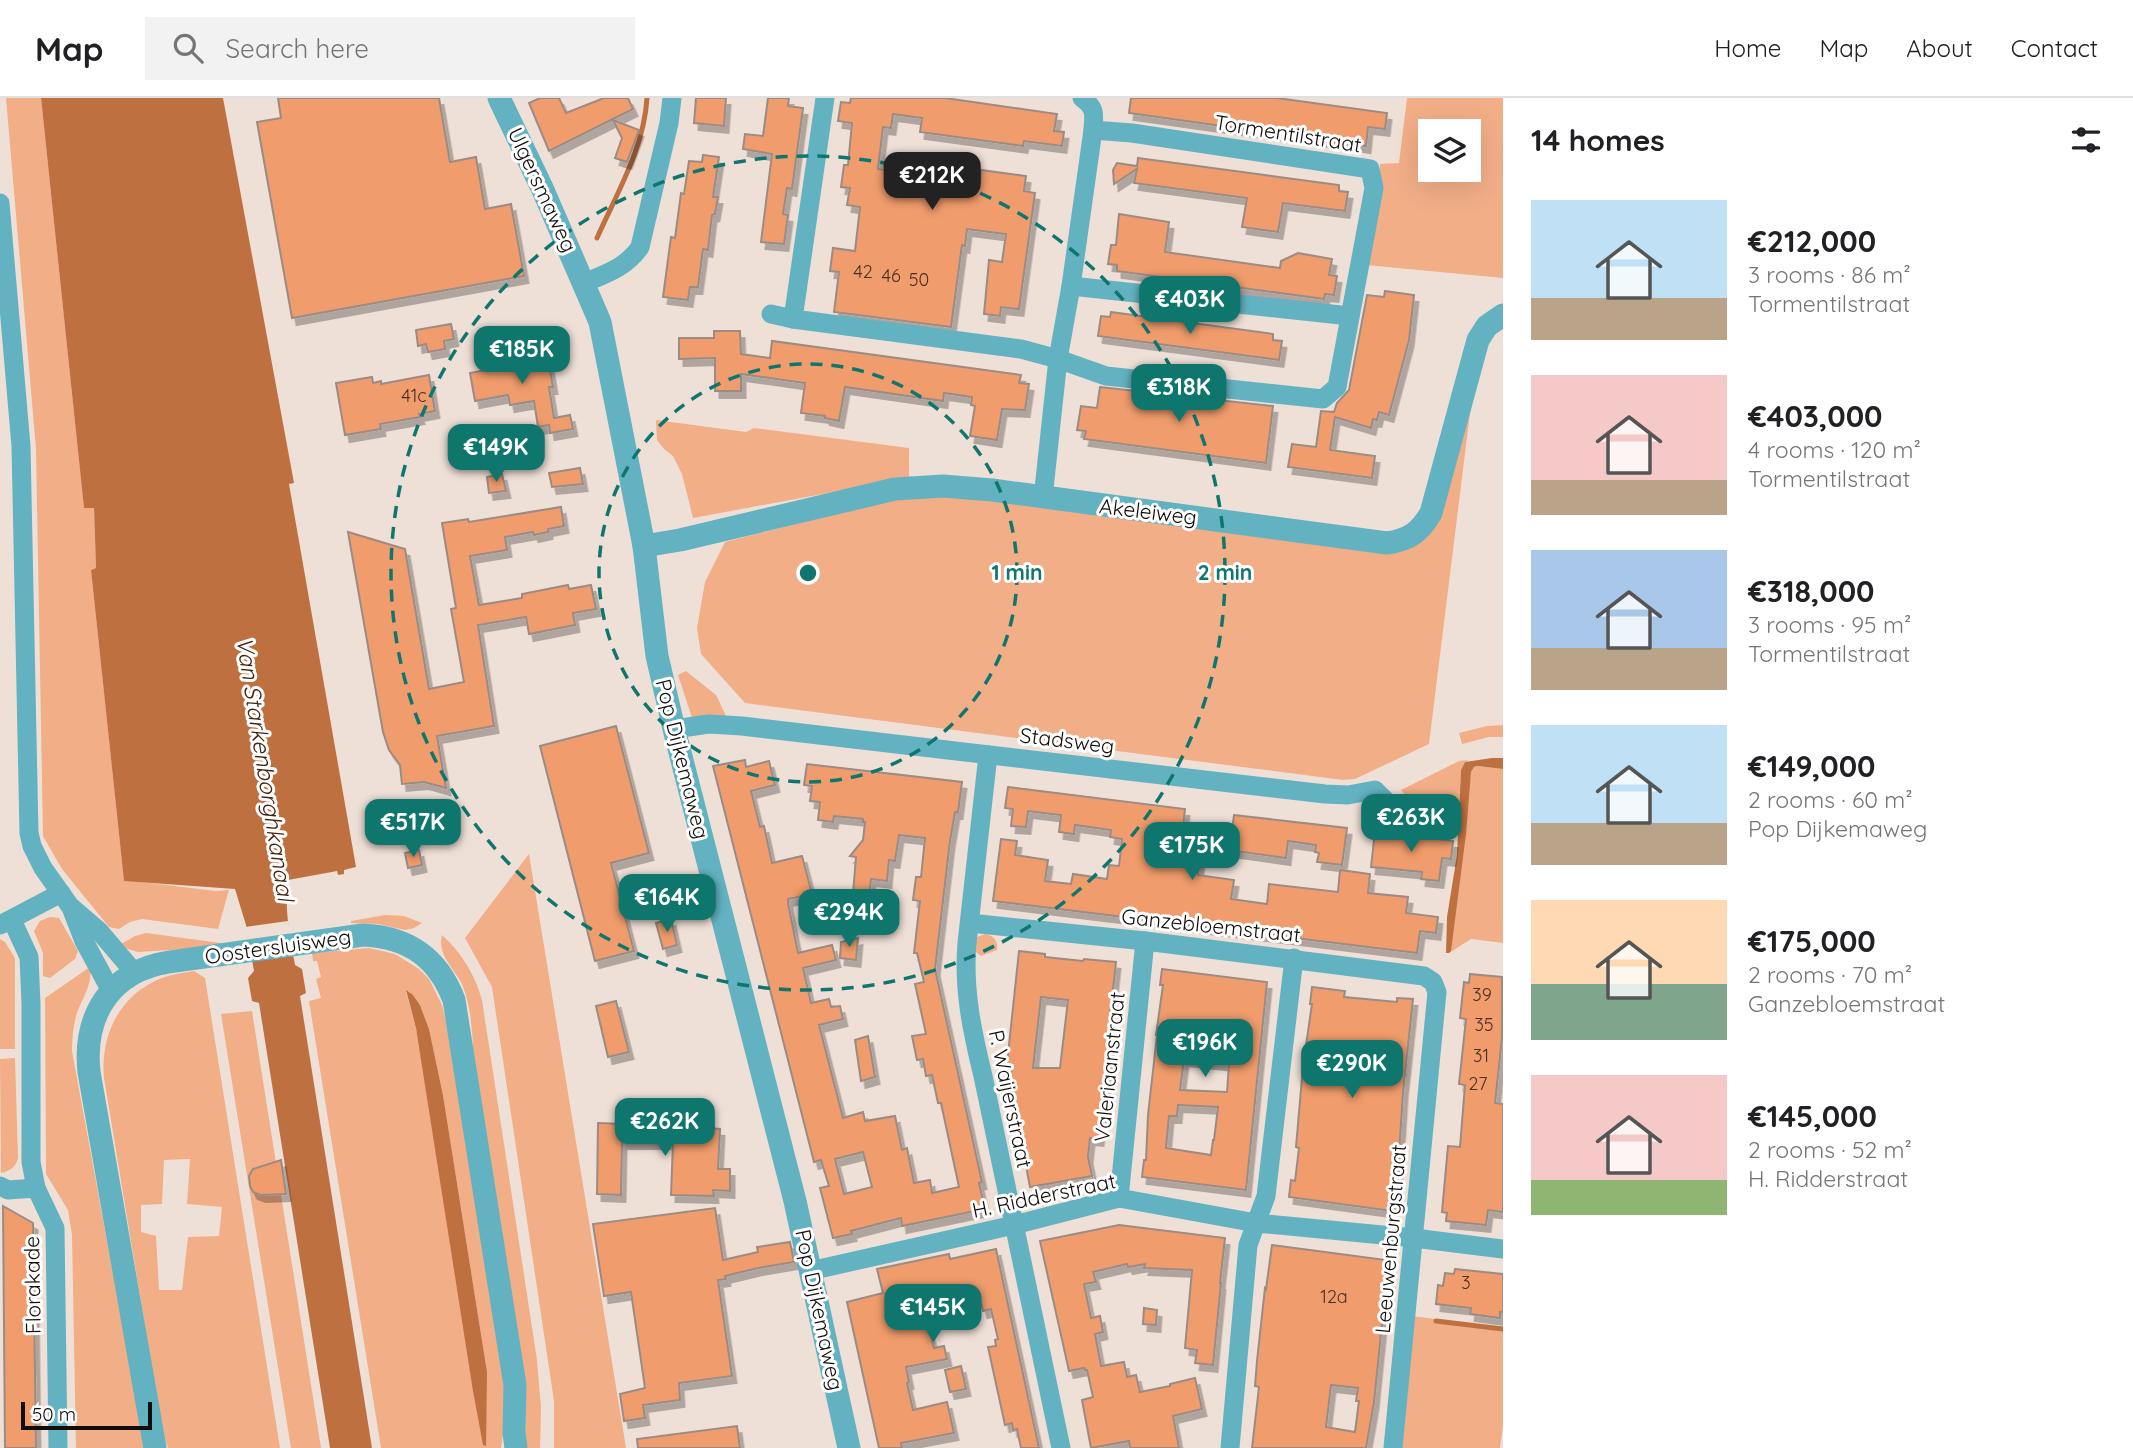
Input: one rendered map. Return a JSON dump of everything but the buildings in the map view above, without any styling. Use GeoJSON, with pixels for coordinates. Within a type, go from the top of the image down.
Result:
{"type":"FeatureCollection","features":[{"type":"Feature","properties":{"kind":"street","name":"Ulgersmaweg"},"geometry":{"type":"LineString","coordinates":[[499,98],[584,283]]}},
{"type":"Feature","properties":{"kind":"street"},"geometry":{"type":"LineString","coordinates":[[584,283],[624,265],[640,247],[669,122],[672,98]]}},
{"type":"Feature","properties":{"kind":"street"},"geometry":{"type":"LineString","coordinates":[[793,319],[825,98]]}},
{"type":"Feature","properties":{"kind":"street"},"geometry":{"type":"LineString","coordinates":[[1043,498],[1058,359],[1093,130],[1094,114],[1091,104],[1082,98]]}},
{"type":"Feature","properties":{"kind":"street","name":"Tormentilstraat"},"geometry":{"type":"LineString","coordinates":[[771,314],[1021,349],[1106,376],[1323,400],[1337,387],[1374,188],[1370,169],[1132,133],[1093,130]]}},
{"type":"Feature","properties":{"kind":"street"},"geometry":{"type":"LineString","coordinates":[[0,203],[9,414],[21,446],[29,833],[43,868],[66,899],[99,931],[134,972]]}},
{"type":"Feature","properties":{"kind":"street","name":"Pop Dijkemaweg"},"geometry":{"type":"LineString","coordinates":[[584,283],[600,322],[644,546],[657,656],[795,1202],[849,1448]]}},
{"type":"Feature","properties":{"kind":"street"},"geometry":{"type":"LineString","coordinates":[[1071,286],[1350,316]]}},
{"type":"Feature","properties":{"kind":"street","name":"Akeleiweg"},"geometry":{"type":"LineString","coordinates":[[644,546],[680,540],[895,489],[919,486],[992,490],[1387,543],[1400,541],[1411,537],[1422,528],[1431,513],[1478,340],[1487,326],[1503,315]]}},
{"type":"Feature","properties":{"kind":"street","name":"Stadsweg"},"geometry":{"type":"LineString","coordinates":[[674,729],[709,724],[742,726],[1337,795],[1375,790],[1393,808],[1448,815]]}},
{"type":"Feature","properties":{"kind":"street","name":"P. Waijerstraat"},"geometry":{"type":"LineString","coordinates":[[988,755],[965,970],[970,1026],[1062,1448]]}},
{"type":"Feature","properties":{"kind":"street"},"geometry":{"type":"LineString","coordinates":[[6,922],[66,899]]}},
{"type":"Feature","properties":{"kind":"street"},"geometry":{"type":"LineString","coordinates":[[66,899],[84,941],[111,991]]}},
{"type":"Feature","properties":{"kind":"street","name":"Florakade"},"geometry":{"type":"LineString","coordinates":[[6,922],[29,957],[32,1163],[36,1188],[55,1228],[58,1448]]}},
{"type":"Feature","properties":{"kind":"street","name":"Ganzebloemstraat"},"geometry":{"type":"LineString","coordinates":[[970,923],[1294,958],[1424,976],[1433,982],[1437,992]]}},
{"type":"Feature","properties":{"kind":"street","name":"Oostersluisweg"},"geometry":{"type":"LineString","coordinates":[[155,1448],[88,1059],[94,1020],[111,991],[124,979],[134,972],[157,964],[363,935],[392,939],[425,956],[441,973],[454,1000],[515,1385],[513,1443]]}},
{"type":"Feature","properties":{"kind":"street","name":"Valeriaanstraat"},"geometry":{"type":"LineString","coordinates":[[1119,1198],[1145,941]]}},
{"type":"Feature","properties":{"kind":"street"},"geometry":{"type":"LineString","coordinates":[[1230,1448],[1248,1245],[1266,1196],[1294,958]]}},
{"type":"Feature","properties":{"kind":"street","name":"Leeuwenburgstraat"},"geometry":{"type":"LineString","coordinates":[[1393,1448],[1437,992]]}},
{"type":"Feature","properties":{"kind":"street"},"geometry":{"type":"LineString","coordinates":[[0,1186],[8,1190],[36,1188]]}},
{"type":"Feature","properties":{"kind":"street","name":"H. Ridderstraat"},"geometry":{"type":"LineString","coordinates":[[810,1271],[1014,1225],[1119,1198],[1256,1223],[1503,1249]]}},
{"type":"Feature","properties":{"kind":"shaded area"},"geometry":{"type":"Polygon","coordinates":[[[6,98],[41,98],[84,507],[94,507],[96,568],[91,570],[124,880],[216,891],[229,890],[218,929],[142,919],[119,929],[109,927],[62,869],[43,836],[36,449],[6,98]]]}},
{"type":"Feature","properties":{"kind":"shaded area"},"geometry":{"type":"Polygon","coordinates":[[[1407,98],[1503,98],[1503,278],[1366,265],[1380,164],[1399,163],[1407,98]]]}},
{"type":"Feature","properties":{"kind":"shaded area"},"geometry":{"type":"Polygon","coordinates":[[[1470,413],[1429,744],[1355,779],[1343,780],[745,703],[701,654],[697,628],[705,582],[725,542],[910,495],[948,492],[1417,539],[1470,413]]]}},
{"type":"Feature","properties":{"kind":"shaded area"},"geometry":{"type":"Polygon","coordinates":[[[656,420],[746,432],[754,428],[909,448],[909,478],[693,518],[682,474],[673,456],[657,440],[656,420]]]}},
{"type":"Feature","properties":{"kind":"shaded area"},"geometry":{"type":"Polygon","coordinates":[[[686,671],[716,695],[728,720],[694,724],[678,675],[686,671]]]}},
{"type":"Feature","properties":{"kind":"shaded area"},"geometry":{"type":"Polygon","coordinates":[[[1503,725],[1503,737],[1489,737],[1462,744],[1459,733],[1503,725]]]}},
{"type":"Feature","properties":{"kind":"shaded area"},"geometry":{"type":"Polygon","coordinates":[[[1469,760],[1461,770],[1459,808],[1409,800],[1401,790],[1459,761],[1469,760]]]}},
{"type":"Feature","properties":{"kind":"shaded area"},"geometry":{"type":"Polygon","coordinates":[[[1478,766],[1503,769],[1503,943],[1471,939],[1449,953],[1471,772],[1478,766]]]}},
{"type":"Feature","properties":{"kind":"shaded area"},"geometry":{"type":"Polygon","coordinates":[[[529,854],[626,1448],[554,1448],[554,1401],[492,987],[465,938],[529,854]]]}},
{"type":"Feature","properties":{"kind":"shaded area"},"geometry":{"type":"Polygon","coordinates":[[[385,915],[404,916],[422,923],[405,930],[378,924],[351,923],[385,915]]]}},
{"type":"Feature","properties":{"kind":"shaded area"},"geometry":{"type":"Polygon","coordinates":[[[50,917],[59,918],[78,951],[75,959],[50,978],[43,976],[43,953],[34,931],[40,921],[50,917]]]}},
{"type":"Feature","properties":{"kind":"shaded area"},"geometry":{"type":"Polygon","coordinates":[[[146,933],[233,946],[138,952],[121,944],[146,933]]]}},
{"type":"Feature","properties":{"kind":"shaded area"},"geometry":{"type":"Polygon","coordinates":[[[985,934],[995,939],[997,950],[981,956],[973,950],[975,938],[985,934]]]}},
{"type":"Feature","properties":{"kind":"shaded area"},"geometry":{"type":"Polygon","coordinates":[[[442,935],[467,965],[482,1000],[537,1360],[541,1408],[540,1448],[525,1448],[526,1391],[474,1060],[470,1012],[462,984],[444,955],[442,935]]]}},
{"type":"Feature","properties":{"kind":"shaded area"},"geometry":{"type":"Polygon","coordinates":[[[0,939],[15,958],[15,1049],[0,1049],[0,939]]]}},
{"type":"Feature","properties":{"kind":"shaded area"},"geometry":{"type":"Polygon","coordinates":[[[369,948],[395,954],[419,969],[429,979],[442,1005],[456,1064],[505,1382],[501,1448],[381,1448],[309,1001],[321,998],[316,979],[321,977],[312,953],[369,948]],[[406,992],[416,1028],[487,1372],[443,1095],[429,1029],[413,995],[406,992]]]}},
{"type":"Feature","properties":{"kind":"shaded area"},"geometry":{"type":"Polygon","coordinates":[[[90,967],[88,986],[75,1020],[72,1051],[145,1448],[76,1448],[72,1235],[68,1210],[46,1174],[45,998],[90,967]]]}},
{"type":"Feature","properties":{"kind":"shaded area"},"geometry":{"type":"Polygon","coordinates":[[[194,971],[205,978],[280,1448],[168,1448],[163,1435],[104,1078],[105,1046],[116,1018],[135,994],[147,985],[166,977],[194,971]],[[190,1159],[164,1160],[162,1204],[141,1205],[141,1232],[156,1236],[159,1290],[182,1290],[188,1237],[219,1236],[222,1207],[187,1204],[190,1159]]]}},
{"type":"Feature","properties":{"kind":"shaded area"},"geometry":{"type":"Polygon","coordinates":[[[252,1011],[321,1448],[291,1448],[221,1014],[252,1011]]]}},
{"type":"Feature","properties":{"kind":"shaded area"},"geometry":{"type":"Polygon","coordinates":[[[15,1058],[18,1158],[12,1168],[1,1173],[0,1059],[15,1058]]]}},
{"type":"Feature","properties":{"kind":"shaded area"},"geometry":{"type":"Polygon","coordinates":[[[1412,1316],[1503,1328],[1503,1426],[1500,1448],[1400,1448],[1412,1316]]]}},
{"type":"Feature","properties":{"kind":"water","name":"Van Starkenborghkanaal"},"geometry":{"type":"Polygon","coordinates":[[[41,98],[223,98],[294,483],[289,484],[356,867],[344,870],[344,874],[338,875],[337,871],[288,880],[287,901],[295,965],[302,969],[306,993],[300,996],[372,1448],[330,1448],[259,1003],[252,1001],[248,978],[254,971],[246,925],[235,889],[124,881],[91,570],[96,568],[94,508],[84,508],[41,98]]]}},
{"type":"Feature","properties":{"kind":"water"},"geometry":{"type":"Polygon","coordinates":[[[1503,758],[1503,769],[1478,766],[1471,772],[1451,951],[1446,953],[1447,917],[1457,855],[1461,770],[1465,762],[1503,758]]]}},
{"type":"Feature","properties":{"kind":"water"},"geometry":{"type":"Polygon","coordinates":[[[406,990],[420,1005],[429,1029],[443,1095],[487,1372],[486,1446],[483,1445],[473,1391],[416,1028],[406,990]]]}},
{"type":"Feature","properties":{"kind":"pier"},"geometry":{"type":"Polygon","coordinates":[[[288,921],[294,954],[250,961],[245,927],[288,921]]]}},
{"type":"Feature","properties":{"kind":"waterway"},"geometry":{"type":"LineString","coordinates":[[597,238],[635,152],[641,135],[647,98]]}},
{"type":"Feature","properties":{"kind":"waterway"},"geometry":{"type":"LineString","coordinates":[[1436,1321],[1503,1329]]}}]}
